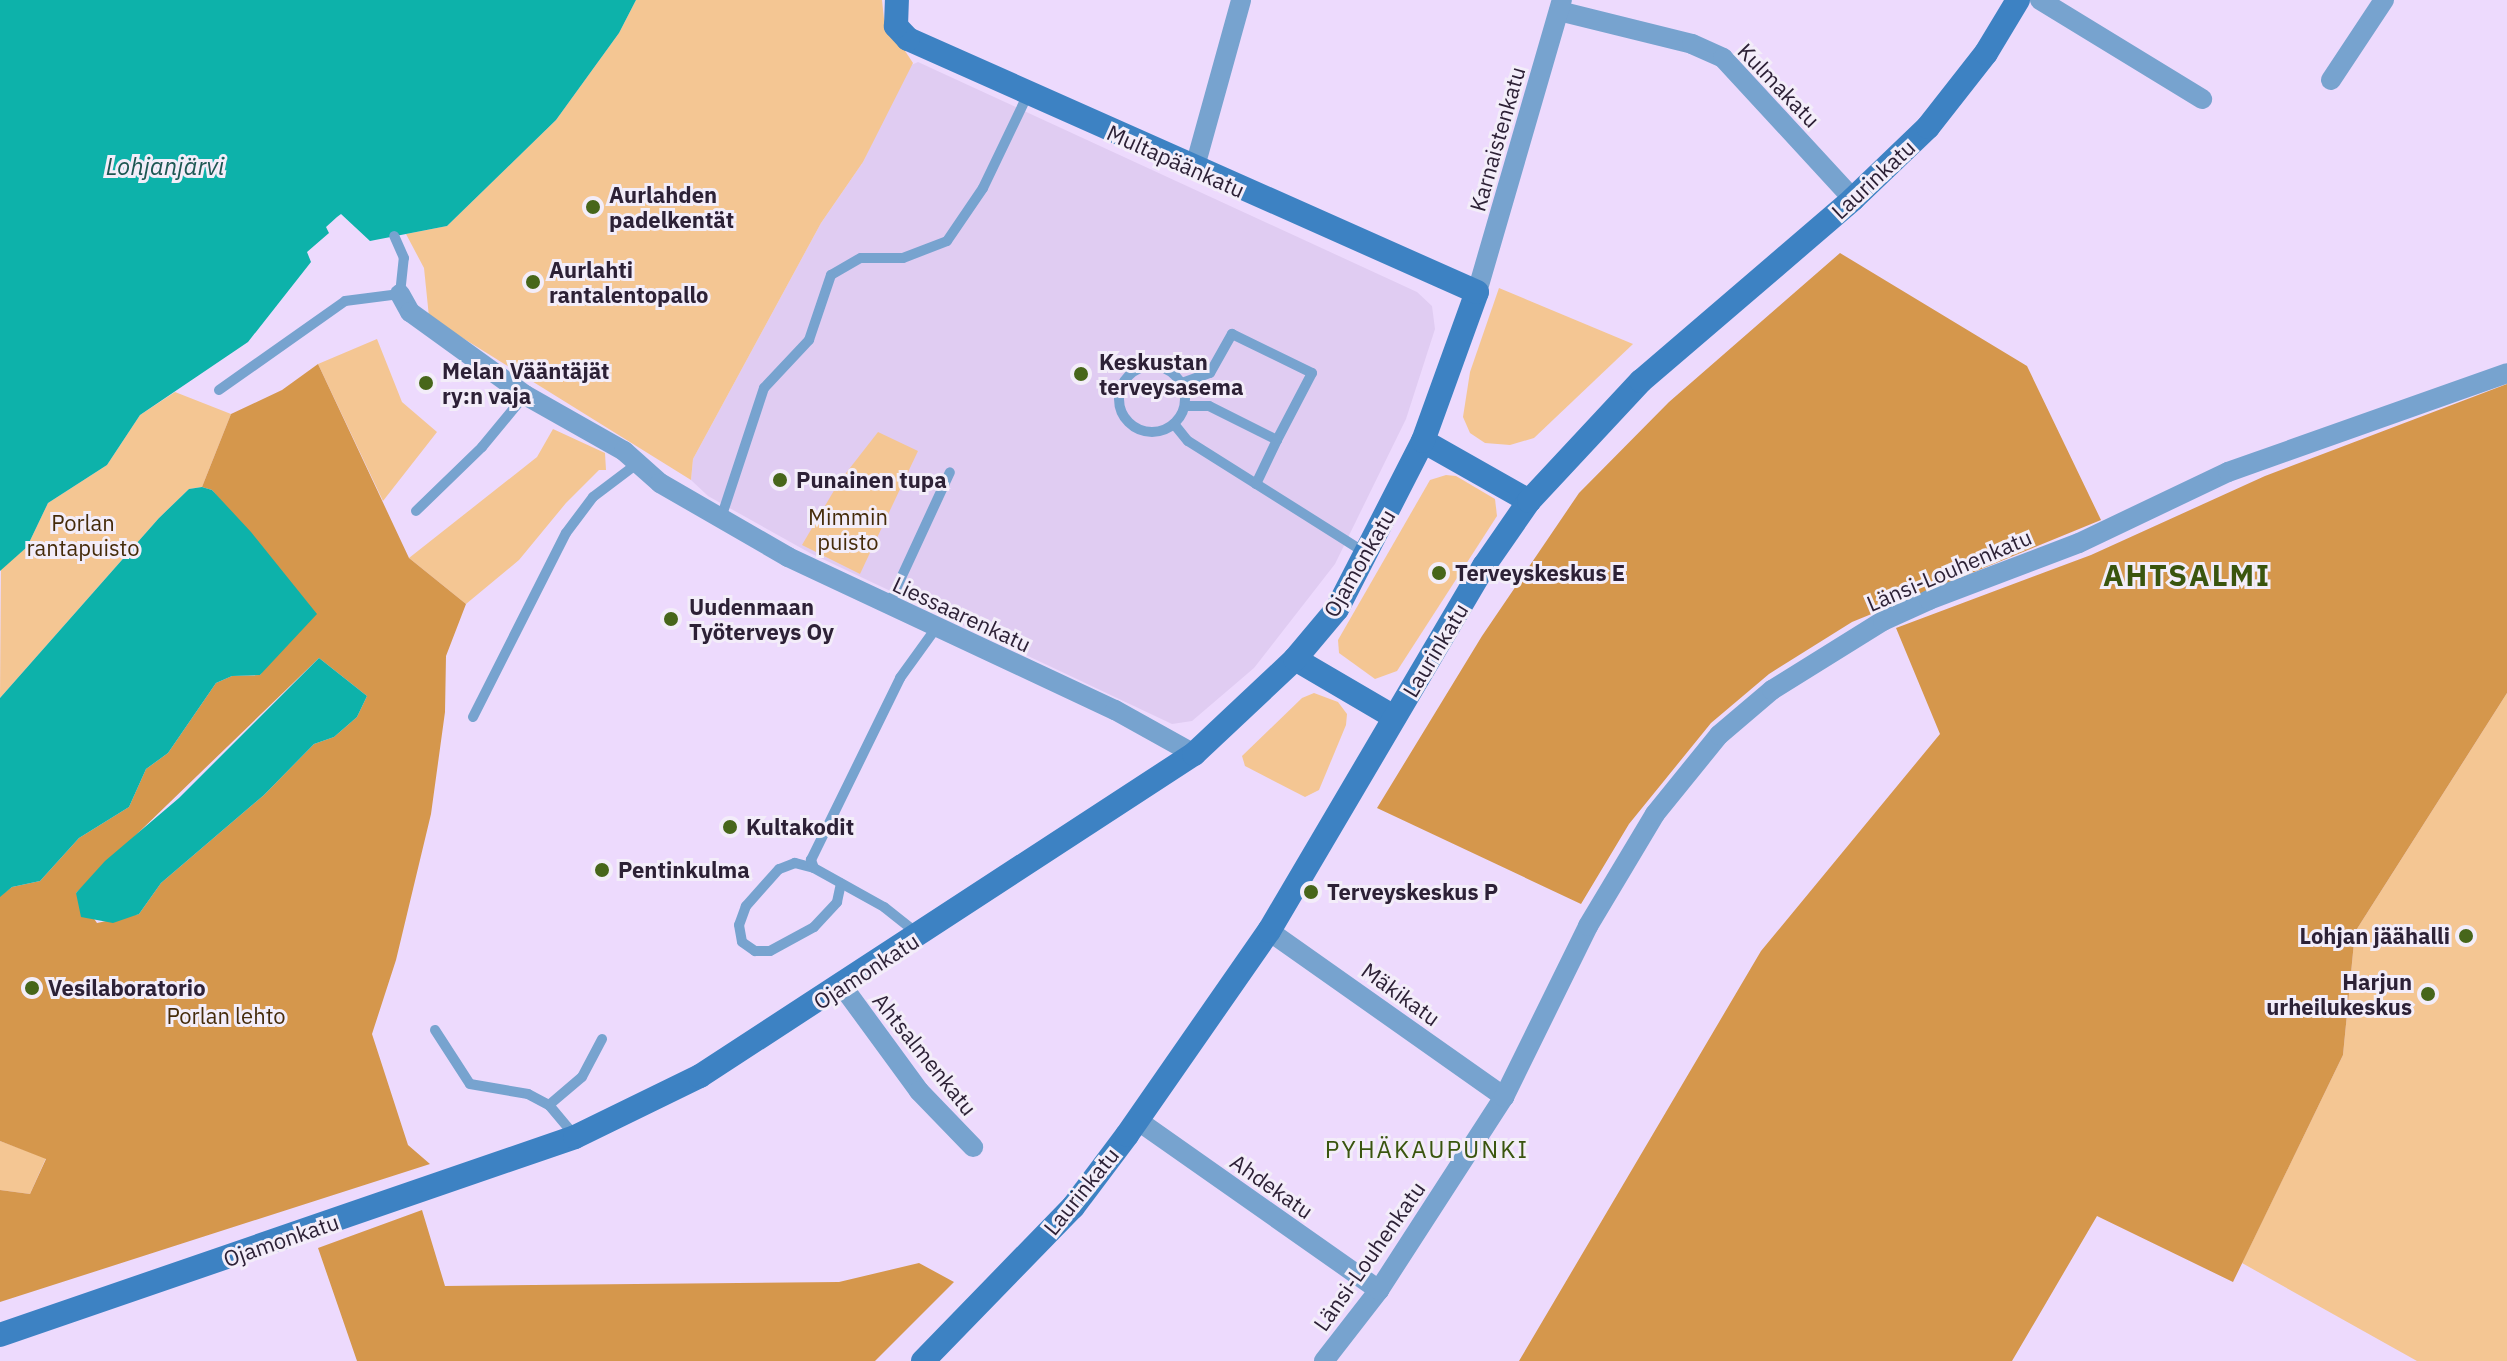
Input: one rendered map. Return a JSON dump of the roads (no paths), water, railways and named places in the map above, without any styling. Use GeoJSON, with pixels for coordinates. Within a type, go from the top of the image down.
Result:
{"type":"FeatureCollection","features":[{"type":"Feature","properties":{"kind":"street"},"geometry":{"type":"LineString","coordinates":[[1194,170],[1241,0]]}},
{"type":"Feature","properties":{"kind":"street","name":"Laurinkatu"},"geometry":{"type":"LineString","coordinates":[[923,1361],[1073,1207],[1137,1120],[1269,931],[1394,717],[1529,501],[1641,381],[1853,199],[1928,127],[1986,53],[2018,0]]}},
{"type":"Feature","properties":{"kind":"street"},"geometry":{"type":"LineString","coordinates":[[2040,0],[2202,99]]}},
{"type":"Feature","properties":{"kind":"street"},"geometry":{"type":"LineString","coordinates":[[2331,80],[2384,0]]}},
{"type":"Feature","properties":{"kind":"street","name":"Multapäänkatu"},"geometry":{"type":"LineString","coordinates":[[895,5],[896,26],[908,39],[1194,170],[1477,292]]}},
{"type":"Feature","properties":{"kind":"street","name":"Kulmakatu"},"geometry":{"type":"LineString","coordinates":[[1561,6],[1692,44],[1723,58],[1853,199]]}},
{"type":"Feature","properties":{"kind":"street","name":"Karnaistenkatu"},"geometry":{"type":"LineString","coordinates":[[1477,292],[1561,6]]}},
{"type":"Feature","properties":{"kind":"street","name":"Ojamonkatu"},"geometry":{"type":"LineString","coordinates":[[0,1335],[575,1137],[700,1076],[843,987],[1194,754],[1295,659],[1337,609],[1368,554],[1423,441],[1477,292]]}},
{"type":"Feature","properties":{"kind":"street","name":"Liessaarenkatu"},"geometry":{"type":"LineString","coordinates":[[400,294],[410,312],[525,395],[638,463],[660,483],[889,605],[1115,710],[1194,754]]}},
{"type":"Feature","properties":{"kind":"street","name":"Länsi-Louhenkatu"},"geometry":{"type":"LineString","coordinates":[[1324,1361],[1379,1290],[1504,1097],[1588,926],[1655,814],[1719,735],[1772,690],[1883,621],[1929,600],[2079,543],[2228,472],[2507,373]]}},
{"type":"Feature","properties":{"kind":"street"},"geometry":{"type":"LineString","coordinates":[[1423,441],[1529,501]]}},
{"type":"Feature","properties":{"kind":"street"},"geometry":{"type":"LineString","coordinates":[[1295,659],[1394,717]]}},
{"type":"Feature","properties":{"kind":"street","name":"Mäkikatu"},"geometry":{"type":"LineString","coordinates":[[1269,931],[1504,1097]]}},
{"type":"Feature","properties":{"kind":"street","name":"Ahtsalmenkatu"},"geometry":{"type":"LineString","coordinates":[[843,987],[919,1091],[973,1147]]}},
{"type":"Feature","properties":{"kind":"street","name":"Ahdekatu"},"geometry":{"type":"LineString","coordinates":[[1137,1120],[1379,1290]]}},
{"type":"Feature","properties":{"kind":"lane"},"geometry":{"type":"LineString","coordinates":[[721,518],[764,388],[809,340],[831,275],[861,258],[903,258],[947,241],[983,188],[1028,94]]}},
{"type":"Feature","properties":{"kind":"lane"},"geometry":{"type":"LineString","coordinates":[[219,390],[345,301],[400,294],[404,258],[394,236]]}},
{"type":"Feature","properties":{"kind":"lane"},"geometry":{"type":"LineString","coordinates":[[1182,383],[1210,373],[1232,334],[1312,373],[1256,484]]}},
{"type":"Feature","properties":{"kind":"lane"},"geometry":{"type":"LineString","coordinates":[[1144,367],[1166,368],[1182,383],[1185,406],[1174,424],[1143,431],[1126,419],[1119,398],[1127,378],[1144,367]]}},
{"type":"Feature","properties":{"kind":"lane"},"geometry":{"type":"LineString","coordinates":[[416,511],[482,447],[525,395]]}},
{"type":"Feature","properties":{"kind":"lane"},"geometry":{"type":"LineString","coordinates":[[1185,406],[1209,406],[1277,440]]}},
{"type":"Feature","properties":{"kind":"lane"},"geometry":{"type":"LineString","coordinates":[[1174,424],[1188,441],[1368,554]]}},
{"type":"Feature","properties":{"kind":"lane"},"geometry":{"type":"LineString","coordinates":[[473,717],[566,533],[593,497],[638,463]]}},
{"type":"Feature","properties":{"kind":"lane"},"geometry":{"type":"LineString","coordinates":[[889,605],[950,472]]}},
{"type":"Feature","properties":{"kind":"lane"},"geometry":{"type":"LineString","coordinates":[[814,868],[812,852],[894,689],[913,653],[936,628]]}},
{"type":"Feature","properties":{"kind":"lane"},"geometry":{"type":"LineString","coordinates":[[841,883],[837,902],[814,927],[770,951],[755,951],[742,942],[739,925],[746,906],[779,869],[795,863],[814,868],[841,883],[919,935]]}},
{"type":"Feature","properties":{"kind":"lane"},"geometry":{"type":"LineString","coordinates":[[435,1030],[470,1084],[528,1094],[549,1105],[575,1137]]}},
{"type":"Feature","properties":{"kind":"lane"},"geometry":{"type":"LineString","coordinates":[[549,1105],[582,1077],[602,1039]]}},
{"type":"Feature","properties":{"kind":"water","name":"Lohjanjärvi"},"geometry":{"type":"Polygon","coordinates":[[[0,0],[636,0],[619,33],[556,120],[447,226],[370,241],[341,214],[337,217],[326,227],[329,233],[307,252],[311,262],[248,342],[140,415],[107,465],[48,503],[27,547],[0,571],[0,0]]]}},
{"type":"Feature","properties":{"kind":"water"},"geometry":{"type":"Polygon","coordinates":[[[202,487],[212,490],[251,532],[317,614],[260,675],[232,676],[216,683],[168,753],[146,769],[129,807],[79,838],[40,881],[12,887],[0,897],[0,698],[159,518],[189,489],[202,487]]]}},
{"type":"Feature","properties":{"kind":"water"},"geometry":{"type":"Polygon","coordinates":[[[319,658],[367,696],[357,717],[334,737],[314,744],[264,795],[161,883],[139,914],[113,923],[81,917],[76,893],[105,861],[179,798],[319,658]]]}},
{"type":"Feature","properties":{"kind":"place","name":"Aurlahden padelkentät"},"geometry":{"type":"Point","coordinates":[593,207]}},
{"type":"Feature","properties":{"kind":"place","name":"Aurlahti rantalentopallo"},"geometry":{"type":"Point","coordinates":[533,282]}},
{"type":"Feature","properties":{"kind":"place","name":"Keskustan terveysasema"},"geometry":{"type":"Point","coordinates":[1081,374]}},
{"type":"Feature","properties":{"kind":"place","name":"Melan Vääntäjät ry:n vaja"},"geometry":{"type":"Point","coordinates":[426,383]}},
{"type":"Feature","properties":{"kind":"place","name":"Punainen tupa"},"geometry":{"type":"Point","coordinates":[780,480]}},
{"type":"Feature","properties":{"kind":"place","name":"Terveyskeskus E"},"geometry":{"type":"Point","coordinates":[1439,573]}},
{"type":"Feature","properties":{"kind":"place","name":"Uudenmaan Työterveys Oy"},"geometry":{"type":"Point","coordinates":[671,619]}},
{"type":"Feature","properties":{"kind":"place","name":"Kultakodit"},"geometry":{"type":"Point","coordinates":[730,827]}},
{"type":"Feature","properties":{"kind":"place","name":"Pentinkulma"},"geometry":{"type":"Point","coordinates":[602,870]}},
{"type":"Feature","properties":{"kind":"place","name":"Terveyskeskus P"},"geometry":{"type":"Point","coordinates":[1311,892]}},
{"type":"Feature","properties":{"kind":"place","name":"Lohjan jäähalli"},"geometry":{"type":"Point","coordinates":[2466,936]}},
{"type":"Feature","properties":{"kind":"place","name":"Vesilaboratorio"},"geometry":{"type":"Point","coordinates":[32,988]}},
{"type":"Feature","properties":{"kind":"place","name":"Harjun urheilukeskus"},"geometry":{"type":"Point","coordinates":[2428,994]}},
{"type":"Feature","properties":{"kind":"district","name":"AHTSALMI"},"geometry":{"type":"Point","coordinates":[2187,575]}},
{"type":"Feature","properties":{"kind":"district","name":"PYHÄKAUPUNKI"},"geometry":{"type":"Point","coordinates":[1427,1150]}},
{"type":"Feature","properties":{"kind":"park label","name":"Mimmin puisto"},"geometry":{"type":"Point","coordinates":[848,528]}},
{"type":"Feature","properties":{"kind":"park label","name":"Porlan rantapuisto"},"geometry":{"type":"Point","coordinates":[83,534]}},
{"type":"Feature","properties":{"kind":"park label","name":"Porlan lehto"},"geometry":{"type":"Point","coordinates":[226,1016]}}]}
